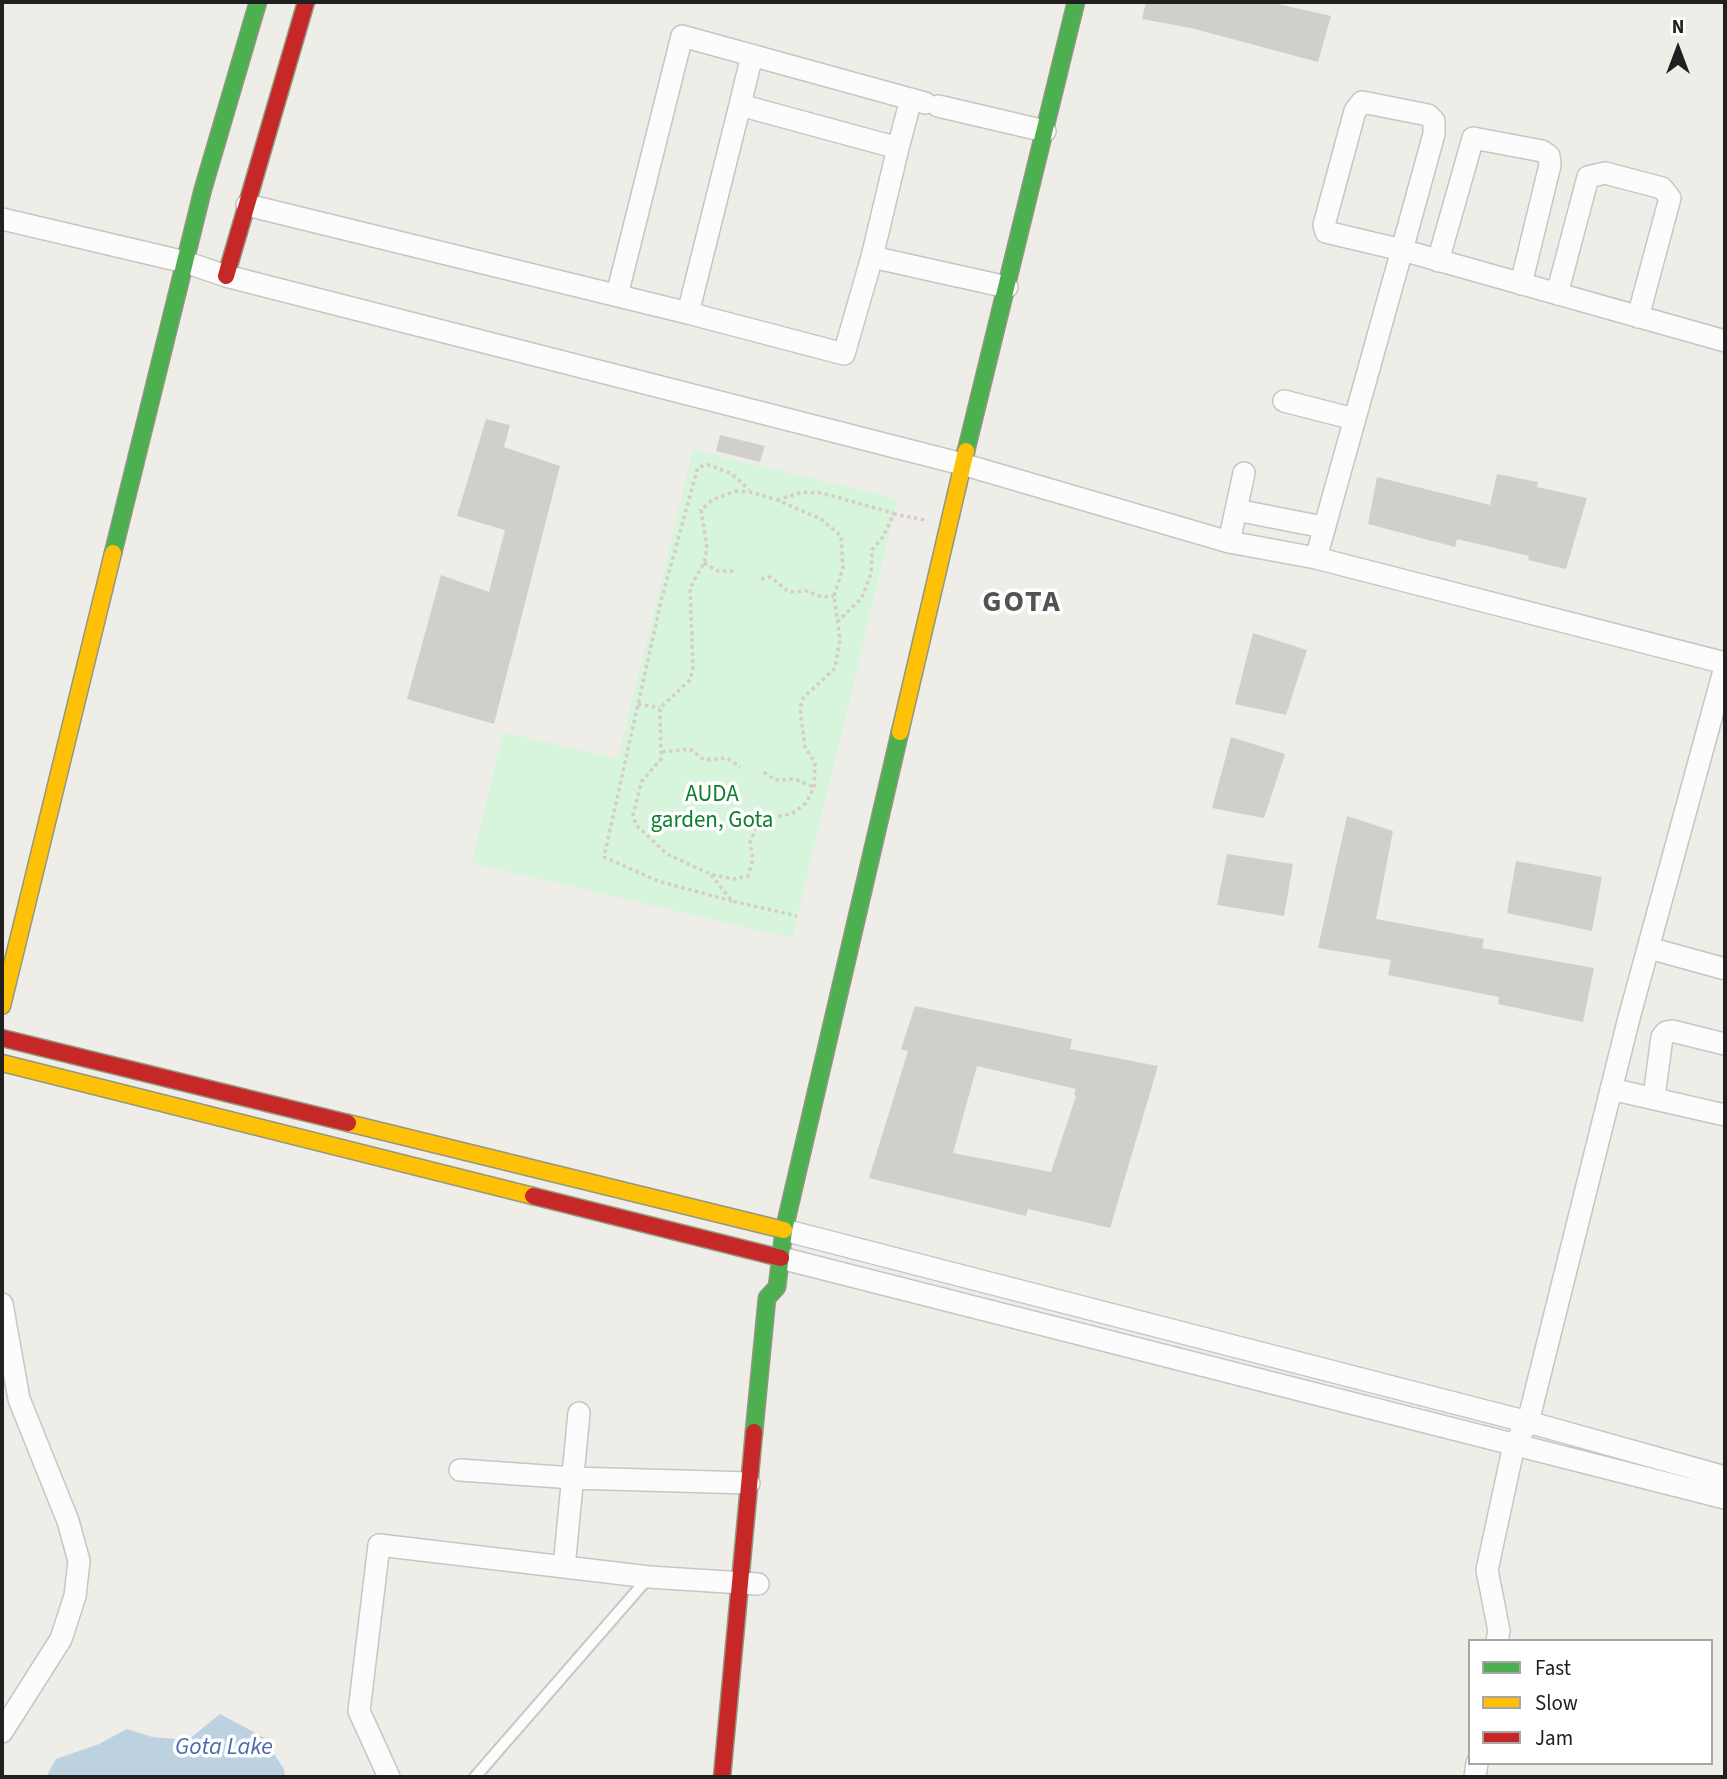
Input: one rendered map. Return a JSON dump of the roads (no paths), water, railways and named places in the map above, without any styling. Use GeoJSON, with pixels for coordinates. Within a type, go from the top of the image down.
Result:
{"type":"FeatureCollection","features":[{"type":"Feature","properties":{"kind":"street"},"geometry":{"type":"LineString","coordinates":[[2,1006],[203,189],[258,2]]}},
{"type":"Feature","properties":{"kind":"street"},"geometry":{"type":"LineString","coordinates":[[226,276],[306,2]]}},
{"type":"Feature","properties":{"kind":"street"},"geometry":{"type":"LineString","coordinates":[[722,1777],[754,1584],[749,1483],[767,1298],[782,1294],[780,1258],[785,1230],[962,464],[1076,2]]}},
{"type":"Feature","properties":{"kind":"street"},"geometry":{"type":"LineString","coordinates":[[617,295],[682,36],[925,103],[1045,131]]}},
{"type":"Feature","properties":{"kind":"street"},"geometry":{"type":"LineString","coordinates":[[688,313],[752,55]]}},
{"type":"Feature","properties":{"kind":"street"},"geometry":{"type":"LineString","coordinates":[[1316,558],[1354,419],[1402,250],[1434,134],[1434,121],[1428,115],[1362,102],[1355,111],[1324,225],[1326,232],[1402,250],[1725,341]]}},
{"type":"Feature","properties":{"kind":"street"},"geometry":{"type":"LineString","coordinates":[[247,205],[617,295],[844,354],[873,257],[898,148],[925,103]]}},
{"type":"Feature","properties":{"kind":"street"},"geometry":{"type":"LineString","coordinates":[[740,105],[898,148]]}},
{"type":"Feature","properties":{"kind":"street"},"geometry":{"type":"LineString","coordinates":[[1438,261],[1473,138],[1542,151],[1549,156],[1550,165],[1521,284]]}},
{"type":"Feature","properties":{"kind":"street"},"geometry":{"type":"LineString","coordinates":[[1556,294],[1588,177],[1605,173],[1662,188],[1670,198],[1638,317]]}},
{"type":"Feature","properties":{"kind":"street"},"geometry":{"type":"LineString","coordinates":[[2,219],[186,262],[226,276],[962,464],[1228,542],[1316,558],[1725,665],[1611,1089],[1528,1422],[1514,1445],[1487,1570],[1499,1632],[1497,1639]]}},
{"type":"Feature","properties":{"kind":"street"},"geometry":{"type":"LineString","coordinates":[[873,257],[1007,287]]}},
{"type":"Feature","properties":{"kind":"street"},"geometry":{"type":"LineString","coordinates":[[1284,401],[1354,419]]}},
{"type":"Feature","properties":{"kind":"street"},"geometry":{"type":"LineString","coordinates":[[1228,542],[1244,473]]}},
{"type":"Feature","properties":{"kind":"street"},"geometry":{"type":"LineString","coordinates":[[1236,510],[1324,527]]}},
{"type":"Feature","properties":{"kind":"street"},"geometry":{"type":"LineString","coordinates":[[1649,948],[1725,969]]}},
{"type":"Feature","properties":{"kind":"street"},"geometry":{"type":"LineString","coordinates":[[1654,1097],[1662,1037],[1666,1032],[1672,1031],[1725,1044]]}},
{"type":"Feature","properties":{"kind":"street"},"geometry":{"type":"LineString","coordinates":[[2,1038],[785,1230],[1528,1422],[1725,1477]]}},
{"type":"Feature","properties":{"kind":"street"},"geometry":{"type":"LineString","coordinates":[[2,1063],[1725,1498]]}},
{"type":"Feature","properties":{"kind":"street"},"geometry":{"type":"LineString","coordinates":[[1611,1089],[1725,1115]]}},
{"type":"Feature","properties":{"kind":"street"},"geometry":{"type":"LineString","coordinates":[[2,1304],[11,1399],[68,1521],[79,1561],[75,1596],[61,1639],[2,1732]]}},
{"type":"Feature","properties":{"kind":"street"},"geometry":{"type":"LineString","coordinates":[[564,1567],[579,1413]]}},
{"type":"Feature","properties":{"kind":"street"},"geometry":{"type":"LineString","coordinates":[[460,1470],[573,1478],[749,1483]]}},
{"type":"Feature","properties":{"kind":"street"},"geometry":{"type":"LineString","coordinates":[[389,1777],[359,1711],[379,1545],[649,1577],[754,1584]]}},
{"type":"Feature","properties":{"kind":"lane"},"geometry":{"type":"LineString","coordinates":[[475,1777],[649,1577]]}},
{"type":"Feature","properties":{"kind":"water","name":"Gota Lake"},"geometry":{"type":"Polygon","coordinates":[[[220,1714],[263,1737],[284,1769],[285,1777],[46,1777],[56,1759],[99,1744],[127,1729],[152,1737],[188,1740],[220,1714]]]}},
{"type":"Feature","properties":{"kind":"district","name":"GOTA"},"geometry":{"type":"Point","coordinates":[1022,604]}},
{"type":"Feature","properties":{"kind":"park label","name":"AUDA garden, Gota"},"geometry":{"type":"Point","coordinates":[712,809]}}]}
